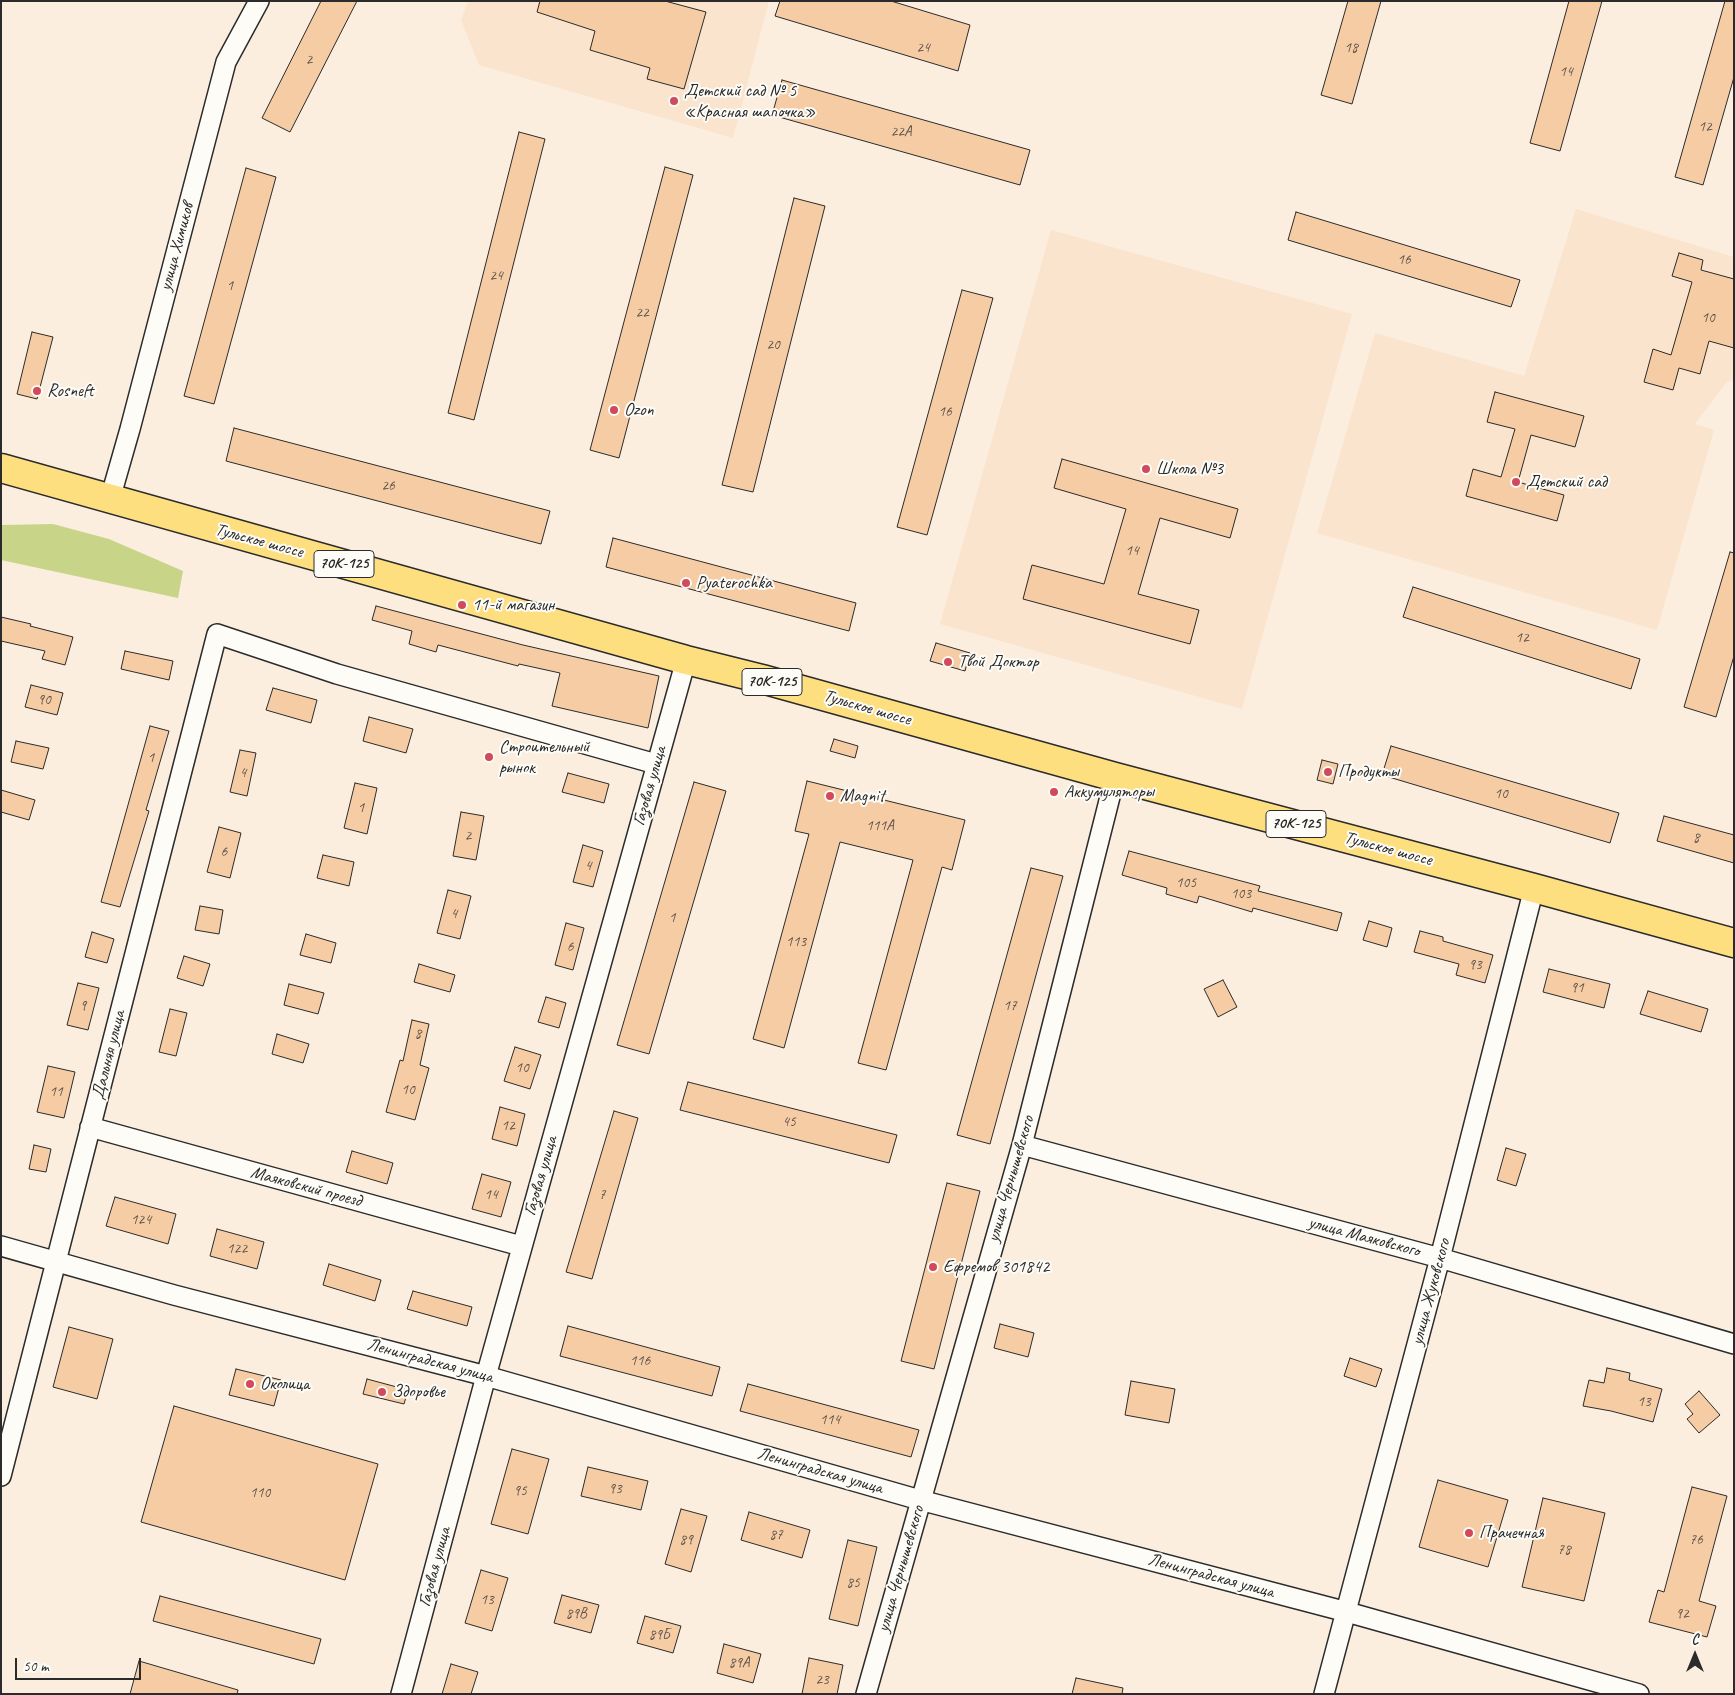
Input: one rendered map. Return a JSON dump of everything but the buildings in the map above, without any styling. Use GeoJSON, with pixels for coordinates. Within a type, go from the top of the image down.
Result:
{"type":"FeatureCollection","features":[{"type":"Feature","properties":{"kind":"main road","name":"Тульское шоссе"},"geometry":{"type":"LineString","coordinates":[[1,468],[686,660],[1734,943]]}},
{"type":"Feature","properties":{"kind":"street","name":"улица Химиков"},"geometry":{"type":"LineString","coordinates":[[110,499],[130,430],[226,62],[259,1]]}},
{"type":"Feature","properties":{"kind":"street","name":"Дальняя улица"},"geometry":{"type":"LineString","coordinates":[[1,1476],[217,634],[337,674],[656,764]]}},
{"type":"Feature","properties":{"kind":"street","name":"Газовая улица"},"geometry":{"type":"LineString","coordinates":[[401,1694],[486,1376],[686,660]]}},
{"type":"Feature","properties":{"kind":"street","name":"улица Чернышевского"},"geometry":{"type":"LineString","coordinates":[[866,1694],[1022,1145],[1115,777]]}},
{"type":"Feature","properties":{"kind":"street","name":"улица Жуковского"},"geometry":{"type":"LineString","coordinates":[[1324,1694],[1440,1258],[1534,888]]}},
{"type":"Feature","properties":{"kind":"street","name":"Маяковский проезд"},"geometry":{"type":"LineString","coordinates":[[90,1127],[522,1246]]}},
{"type":"Feature","properties":{"kind":"street","name":"улица Маяковского"},"geometry":{"type":"LineString","coordinates":[[1022,1145],[1440,1258],[1734,1344]]}},
{"type":"Feature","properties":{"kind":"street","name":"Ленинградская улица"},"geometry":{"type":"LineString","coordinates":[[1,1246],[183,1298],[486,1376],[920,1500],[1347,1612],[1639,1694]]}},
{"type":"Feature","properties":{"kind":"shaded area","name":"Детский сад № 5 «Красная шапочка»"},"geometry":{"type":"Polygon","coordinates":[[[468,1],[769,1],[733,138],[479,65],[461,20],[468,1]]]}},
{"type":"Feature","properties":{"kind":"shaded area","name":"Детский сад"},"geometry":{"type":"Polygon","coordinates":[[[1576,209],[1734,257],[1734,379],[1726,383],[1695,424],[1714,430],[1657,630],[1317,533],[1375,333],[1524,376],[1576,209]]]}},
{"type":"Feature","properties":{"kind":"shaded area","name":"Школа №3"},"geometry":{"type":"Polygon","coordinates":[[[1051,230],[1352,314],[1242,709],[940,624],[1051,230]]]}},
{"type":"Feature","properties":{"kind":"green space"},"geometry":{"type":"Polygon","coordinates":[[[53,524],[109,539],[183,571],[178,598],[1,560],[1,525],[53,524]]]}},
{"type":"Feature","properties":{"kind":"place","name":"Детский сад № 5 «Красная шапочка»"},"geometry":{"type":"Point","coordinates":[674,101]}},
{"type":"Feature","properties":{"kind":"place","name":"Rosneft"},"geometry":{"type":"Point","coordinates":[37,391]}},
{"type":"Feature","properties":{"kind":"place","name":"Ozon"},"geometry":{"type":"Point","coordinates":[614,410]}},
{"type":"Feature","properties":{"kind":"place","name":"Школа №3"},"geometry":{"type":"Point","coordinates":[1146,469]}},
{"type":"Feature","properties":{"kind":"place","name":"Детский сад"},"geometry":{"type":"Point","coordinates":[1516,482]}},
{"type":"Feature","properties":{"kind":"place","name":"Pyaterochka"},"geometry":{"type":"Point","coordinates":[686,583]}},
{"type":"Feature","properties":{"kind":"place","name":"11-й магазин"},"geometry":{"type":"Point","coordinates":[462,605]}},
{"type":"Feature","properties":{"kind":"place","name":"Твой Доктор"},"geometry":{"type":"Point","coordinates":[948,662]}},
{"type":"Feature","properties":{"kind":"place","name":"Строительный рынок"},"geometry":{"type":"Point","coordinates":[489,757]}},
{"type":"Feature","properties":{"kind":"place","name":"Продукты"},"geometry":{"type":"Point","coordinates":[1328,772]}},
{"type":"Feature","properties":{"kind":"place","name":"Аккумуляторы"},"geometry":{"type":"Point","coordinates":[1054,792]}},
{"type":"Feature","properties":{"kind":"place","name":"Magnit"},"geometry":{"type":"Point","coordinates":[830,796]}},
{"type":"Feature","properties":{"kind":"place","name":"Ефремов 301842"},"geometry":{"type":"Point","coordinates":[933,1267]}},
{"type":"Feature","properties":{"kind":"place","name":"Околица"},"geometry":{"type":"Point","coordinates":[250,1384]}},
{"type":"Feature","properties":{"kind":"place","name":"Здоровье"},"geometry":{"type":"Point","coordinates":[382,1392]}},
{"type":"Feature","properties":{"kind":"place","name":"Прачечная"},"geometry":{"type":"Point","coordinates":[1469,1533]}}]}
